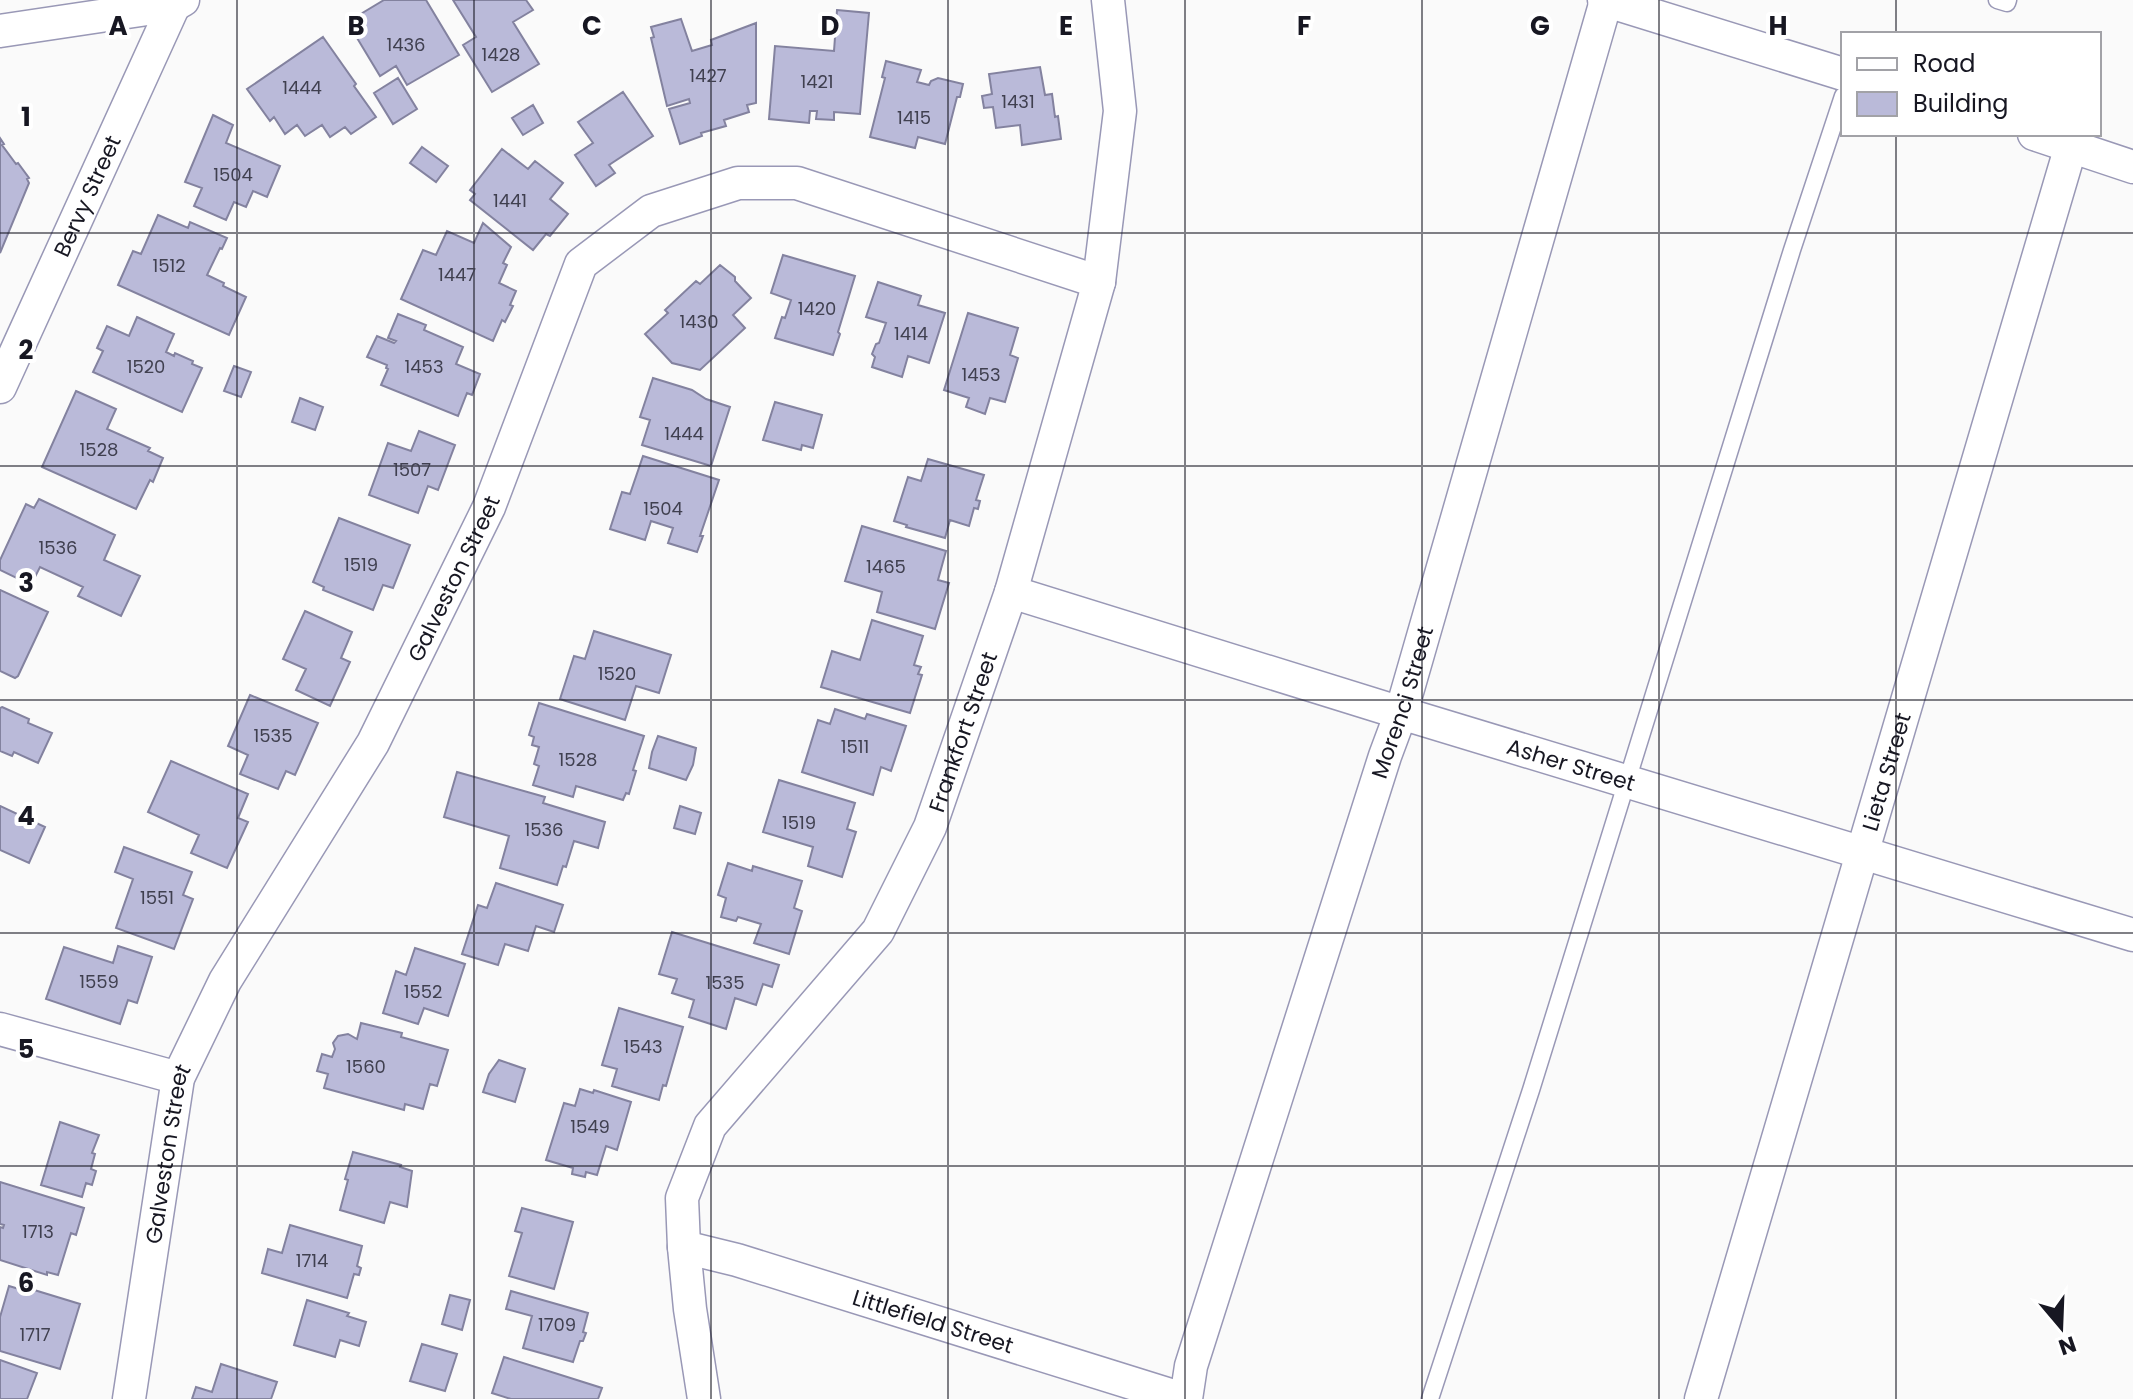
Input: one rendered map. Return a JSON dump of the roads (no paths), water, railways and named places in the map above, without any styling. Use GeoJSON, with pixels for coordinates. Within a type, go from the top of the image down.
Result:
{"type":"FeatureCollection","features":[{"type":"Feature","properties":{"kind":"street","name":"Frankfort Street"},"geometry":{"type":"LineString","coordinates":[[704,1399],[690,1309],[682,1198],[710,1126],[878,931],[930,827],[1011,592],[1099,282],[1120,111],[1108,0]]}},
{"type":"Feature","properties":{"kind":"street"},"geometry":{"type":"LineString","coordinates":[[1605,0],[1841,73]]}},
{"type":"Feature","properties":{"kind":"street","name":"Morenci Street"},"geometry":{"type":"LineString","coordinates":[[1185,1399],[1196,1350],[1401,713],[1605,0]]}},
{"type":"Feature","properties":{"kind":"street"},"geometry":{"type":"LineString","coordinates":[[0,31],[178,3]]}},
{"type":"Feature","properties":{"kind":"street","name":"Bervy Street"},"geometry":{"type":"LineString","coordinates":[[0,387],[178,3]]}},
{"type":"Feature","properties":{"kind":"street"},"geometry":{"type":"LineString","coordinates":[[2040,136],[2133,167]]}},
{"type":"Feature","properties":{"kind":"street","name":"Lieta Street"},"geometry":{"type":"LineString","coordinates":[[1701,1399],[2071,146]]}},
{"type":"Feature","properties":{"kind":"street","name":"Galveston Street"},"geometry":{"type":"LineString","coordinates":[[129,1399],[178,1078],[225,981],[373,743],[489,507],[581,264],[651,211],[738,183],[797,183],[1099,282]]}},
{"type":"Feature","properties":{"kind":"street","name":"Asher Street"},"geometry":{"type":"LineString","coordinates":[[1011,592],[2133,935]]}},
{"type":"Feature","properties":{"kind":"street"},"geometry":{"type":"LineString","coordinates":[[0,1029],[178,1078]]}},
{"type":"Feature","properties":{"kind":"street","name":"Littlefield Street"},"geometry":{"type":"LineString","coordinates":[[684,1247],[737,1260],[1185,1399]]}},
{"type":"Feature","properties":{"kind":"lane"},"geometry":{"type":"LineString","coordinates":[[1997,0],[2007,3],[2008,0]]}},
{"type":"Feature","properties":{"kind":"lane"},"geometry":{"type":"LineString","coordinates":[[1430,1399],[1531,1090],[1792,250],[1841,102]]}}]}
